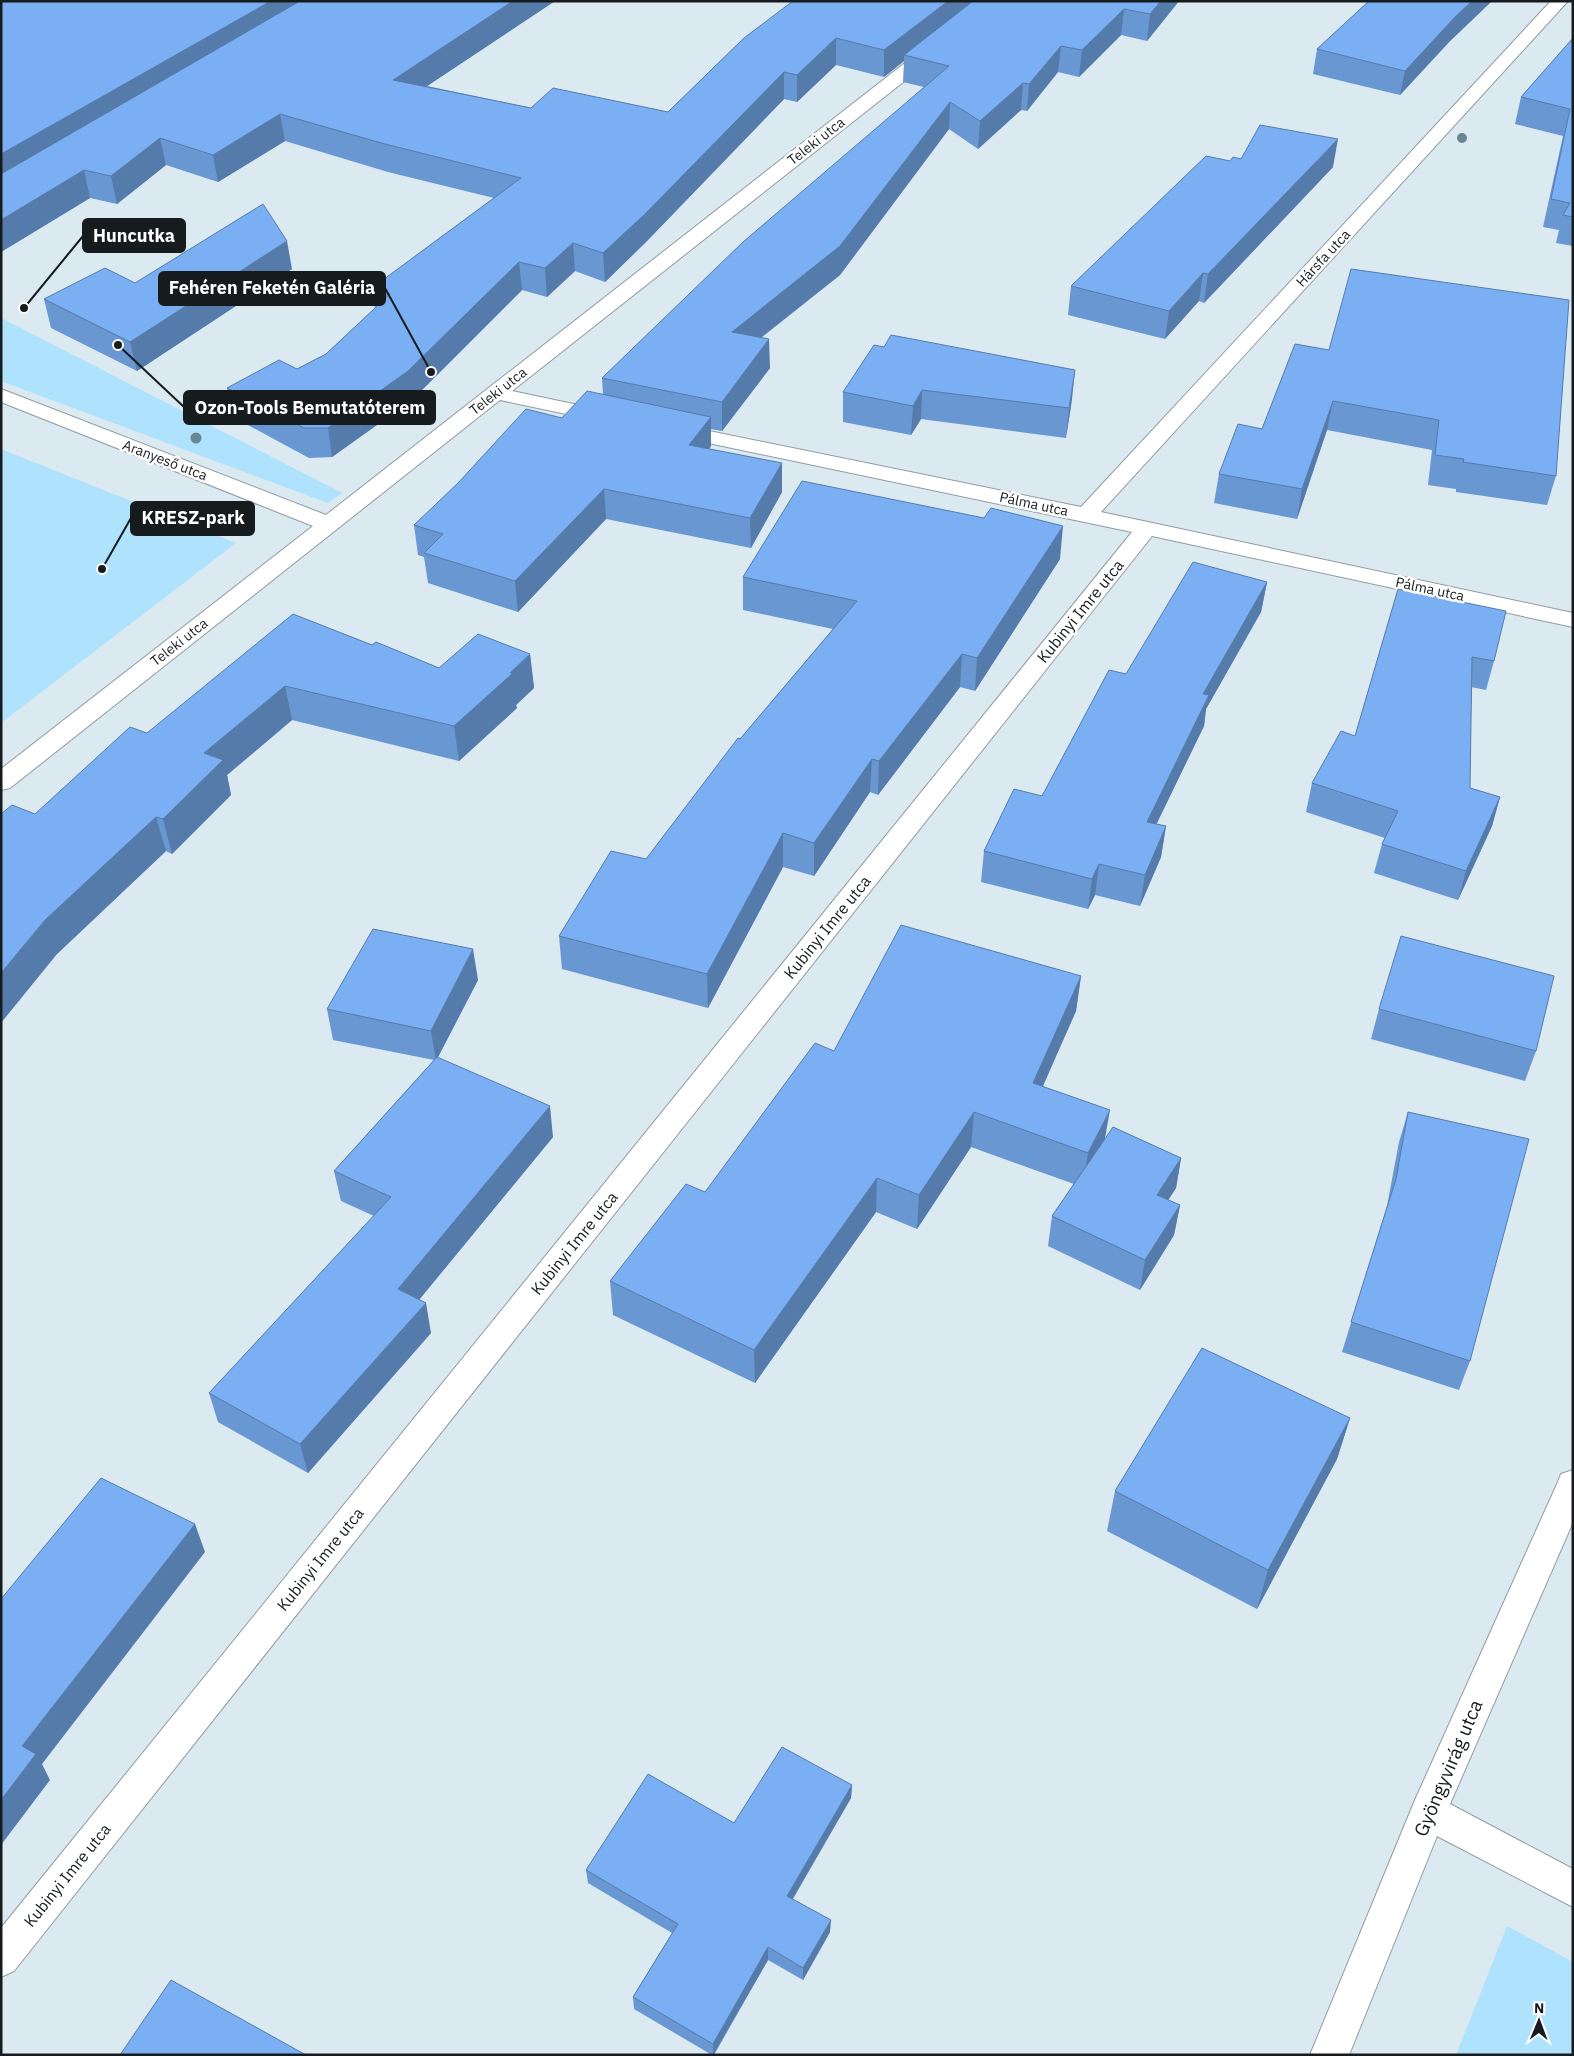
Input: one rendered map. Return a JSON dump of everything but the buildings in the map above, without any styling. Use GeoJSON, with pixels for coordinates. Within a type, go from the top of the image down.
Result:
{"type":"FeatureCollection","features":[{"type":"Feature","properties":{"kind":"street","name":"Hársfa utca"},"geometry":{"type":"LineString","coordinates":[[1086,515],[1560,1]]}},
{"type":"Feature","properties":{"kind":"street","name":"Teleki utca"},"geometry":{"type":"LineString","coordinates":[[1,782],[948,38]]}},
{"type":"Feature","properties":{"kind":"street"},"geometry":{"type":"LineString","coordinates":[[495,394],[631,421]]}},
{"type":"Feature","properties":{"kind":"street","name":"Aranyeső utca"},"geometry":{"type":"LineString","coordinates":[[1,395],[329,524]]}},
{"type":"Feature","properties":{"kind":"street","name":"Pálma utca"},"geometry":{"type":"LineString","coordinates":[[660,427],[1086,515],[1573,620]]}},
{"type":"Feature","properties":{"kind":"street","name":"Kubinyi Imre utca"},"geometry":{"type":"LineString","coordinates":[[1,1958],[1146,529]]}},
{"type":"Feature","properties":{"kind":"street","name":"Gyöngyvirág utca"},"geometry":{"type":"LineString","coordinates":[[1328,2055],[1428,1812],[1573,1484]]}},
{"type":"Feature","properties":{"kind":"street"},"geometry":{"type":"LineString","coordinates":[[1428,1812],[1573,1889]]}},
{"type":"Feature","properties":{"kind":"shaded area"},"geometry":{"type":"Polygon","coordinates":[[[1,318],[342,493],[328,503],[1,381],[1,318]]]}},
{"type":"Feature","properties":{"kind":"shaded area"},"geometry":{"type":"Polygon","coordinates":[[[1,449],[236,543],[1,723],[1,449]]]}},
{"type":"Feature","properties":{"kind":"shaded area"},"geometry":{"type":"Polygon","coordinates":[[[1507,1926],[1573,1962],[1573,2055],[1456,2055],[1507,1926]]]}},
{"type":"Feature","properties":{"kind":"place","name":"Huncutka"},"geometry":{"type":"Point","coordinates":[24,308]}},
{"type":"Feature","properties":{"kind":"place","name":"Ozon-Tools Bemutatóterem"},"geometry":{"type":"Point","coordinates":[118,345]}},
{"type":"Feature","properties":{"kind":"place","name":"Fehéren Feketén Galéria"},"geometry":{"type":"Point","coordinates":[431,372]}},
{"type":"Feature","properties":{"kind":"place","name":"KRESZ-park"},"geometry":{"type":"Point","coordinates":[102,569]}}]}
